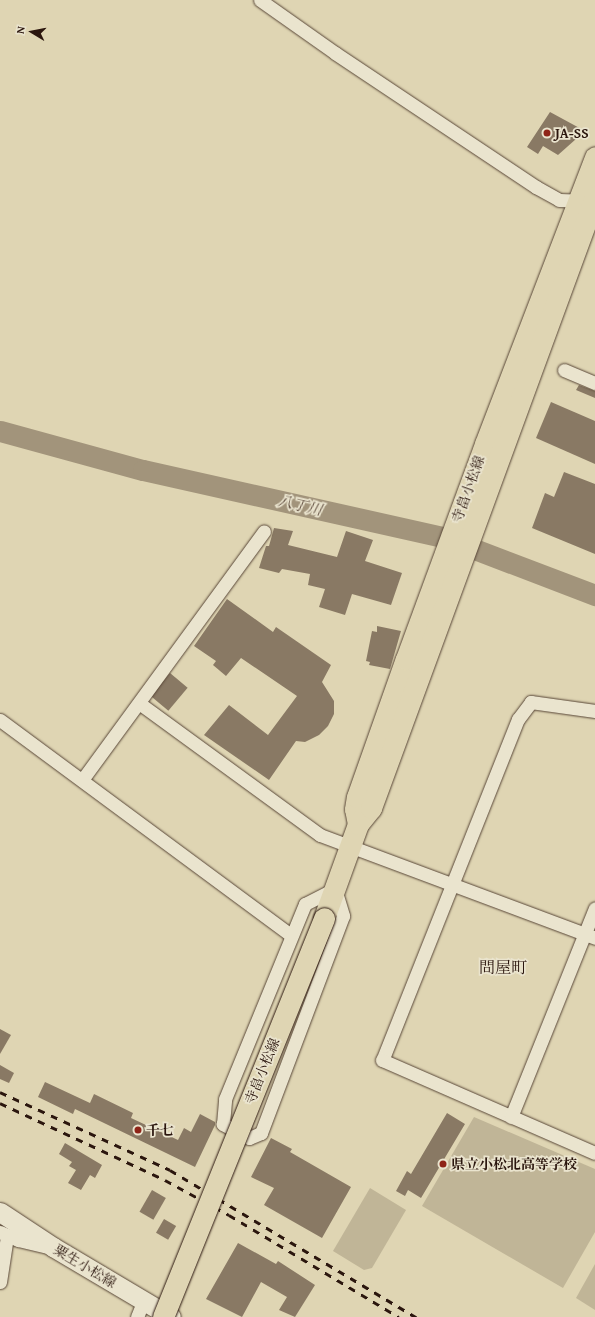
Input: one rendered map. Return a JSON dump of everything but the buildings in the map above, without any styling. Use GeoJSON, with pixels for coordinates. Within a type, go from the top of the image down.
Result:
{"type":"FeatureCollection","features":[{"type":"Feature","properties":{"kind":"main road","name":"寺畠小松線"},"geometry":{"type":"LineString","coordinates":[[163,1317],[335,889],[358,824],[355,809],[358,797],[414,662],[493,447],[590,200],[595,157]]}},
{"type":"Feature","properties":{"kind":"main road","name":"粟生小松線"},"geometry":{"type":"LineString","coordinates":[[0,1212],[53,1247],[140,1309],[171,1317]]}},
{"type":"Feature","properties":{"kind":"street"},"geometry":{"type":"LineString","coordinates":[[260,0],[335,53],[536,187],[559,200],[590,200]]}},
{"type":"Feature","properties":{"kind":"street"},"geometry":{"type":"LineString","coordinates":[[564,370],[595,383]]}},
{"type":"Feature","properties":{"kind":"street"},"geometry":{"type":"LineString","coordinates":[[82,780],[264,531]]}},
{"type":"Feature","properties":{"kind":"street"},"geometry":{"type":"LineString","coordinates":[[595,711],[531,702],[518,719],[382,1060],[595,1153]]}},
{"type":"Feature","properties":{"kind":"street"},"geometry":{"type":"LineString","coordinates":[[139,703],[320,835],[351,845],[590,936]]}},
{"type":"Feature","properties":{"kind":"street"},"geometry":{"type":"LineString","coordinates":[[0,720],[291,935]]}},
{"type":"Feature","properties":{"kind":"street"},"geometry":{"type":"LineString","coordinates":[[335,889],[343,916],[261,1133],[249,1138],[223,1124],[225,1099],[291,935],[305,904],[335,889]]}},
{"type":"Feature","properties":{"kind":"street"},"geometry":{"type":"LineString","coordinates":[[511,1116],[590,936],[595,908]]}},
{"type":"Feature","properties":{"kind":"street"},"geometry":{"type":"LineString","coordinates":[[0,1282],[3,1234],[53,1247]]}},
{"type":"Feature","properties":{"kind":"shaded area"},"geometry":{"type":"Polygon","coordinates":[[[474,1117],[595,1169],[595,1232],[563,1288],[422,1206],[474,1117]]]}},
{"type":"Feature","properties":{"kind":"shaded area"},"geometry":{"type":"Polygon","coordinates":[[[370,1188],[406,1210],[372,1268],[364,1270],[333,1251],[370,1188]]]}},
{"type":"Feature","properties":{"kind":"shaded area"},"geometry":{"type":"Polygon","coordinates":[[[595,1264],[595,1310],[576,1298],[595,1264]]]}},
{"type":"Feature","properties":{"kind":"waterway","name":"八丁川"},"geometry":{"type":"LineString","coordinates":[[0,431],[143,470],[443,537],[595,595]]}},
{"type":"Feature","properties":{"kind":"railway"},"geometry":{"type":"LineString","coordinates":[[0,1092],[170,1170],[416,1317]]}},
{"type":"Feature","properties":{"kind":"railway"},"geometry":{"type":"LineString","coordinates":[[0,1103],[165,1180],[229,1215],[399,1317]]}},
{"type":"Feature","properties":{"kind":"place","name":"JA-SS"},"geometry":{"type":"Point","coordinates":[547,133]}},
{"type":"Feature","properties":{"kind":"place","name":"千七"},"geometry":{"type":"Point","coordinates":[138,1130]}},
{"type":"Feature","properties":{"kind":"place","name":"県立小松北高等学校"},"geometry":{"type":"Point","coordinates":[443,1164]}},
{"type":"Feature","properties":{"kind":"district","name":"問屋町"},"geometry":{"type":"Point","coordinates":[503,967]}}]}
